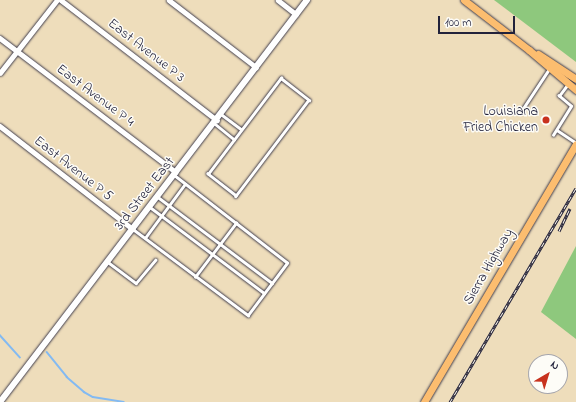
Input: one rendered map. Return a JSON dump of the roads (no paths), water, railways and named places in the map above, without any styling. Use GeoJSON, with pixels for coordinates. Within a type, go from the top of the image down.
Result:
{"type":"FeatureCollection","features":[{"type":"Feature","properties":{"kind":"main road"},"geometry":{"type":"LineString","coordinates":[[464,0],[529,50],[576,90]]}},
{"type":"Feature","properties":{"kind":"main road"},"geometry":{"type":"LineString","coordinates":[[529,50],[576,79]]}},
{"type":"Feature","properties":{"kind":"main road","name":"Sierra Highway"},"geometry":{"type":"LineString","coordinates":[[424,402],[576,143]]}},
{"type":"Feature","properties":{"kind":"street"},"geometry":{"type":"LineString","coordinates":[[0,74],[56,0]]}},
{"type":"Feature","properties":{"kind":"street","name":"East Avenue P 3"},"geometry":{"type":"LineString","coordinates":[[61,0],[216,122]]}},
{"type":"Feature","properties":{"kind":"street"},"geometry":{"type":"LineString","coordinates":[[169,0],[256,67]]}},
{"type":"Feature","properties":{"kind":"street"},"geometry":{"type":"LineString","coordinates":[[278,0],[296,14]]}},
{"type":"Feature","properties":{"kind":"street","name":"3rd Street East"},"geometry":{"type":"LineString","coordinates":[[0,402],[216,122],[307,0]]}},
{"type":"Feature","properties":{"kind":"street","name":"East Avenue P 4"},"geometry":{"type":"LineString","coordinates":[[0,38],[175,174]]}},
{"type":"Feature","properties":{"kind":"street","name":"East Avenue P 5"},"geometry":{"type":"LineString","coordinates":[[0,126],[133,229]]}},
{"type":"Feature","properties":{"kind":"lane"},"geometry":{"type":"LineString","coordinates":[[522,110],[549,68]]}},
{"type":"Feature","properties":{"kind":"lane"},"geometry":{"type":"LineString","coordinates":[[281,78],[309,98],[236,196],[208,174],[241,129],[281,78]]}},
{"type":"Feature","properties":{"kind":"lane"},"geometry":{"type":"LineString","coordinates":[[553,135],[572,106],[559,96],[568,84]]}},
{"type":"Feature","properties":{"kind":"lane"},"geometry":{"type":"LineString","coordinates":[[221,114],[241,129]]}},
{"type":"Feature","properties":{"kind":"lane"},"geometry":{"type":"LineString","coordinates":[[216,122],[234,139]]}},
{"type":"Feature","properties":{"kind":"lane"},"geometry":{"type":"LineString","coordinates":[[557,130],[576,143]]}},
{"type":"Feature","properties":{"kind":"lane"},"geometry":{"type":"LineString","coordinates":[[133,229],[246,316],[272,283],[287,263],[185,184],[175,174]]}},
{"type":"Feature","properties":{"kind":"lane"},"geometry":{"type":"LineString","coordinates":[[145,238],[185,184]]}},
{"type":"Feature","properties":{"kind":"lane"},"geometry":{"type":"LineString","coordinates":[[158,197],[272,283]]}},
{"type":"Feature","properties":{"kind":"lane"},"geometry":{"type":"LineString","coordinates":[[150,207],[264,293]]}},
{"type":"Feature","properties":{"kind":"lane"},"geometry":{"type":"LineString","coordinates":[[195,277],[236,223]]}},
{"type":"Feature","properties":{"kind":"lane"},"geometry":{"type":"LineString","coordinates":[[108,262],[136,283],[155,260]]}},
{"type":"Feature","properties":{"kind":"waterway"},"geometry":{"type":"LineString","coordinates":[[0,335],[20,357]]}},
{"type":"Feature","properties":{"kind":"waterway"},"geometry":{"type":"LineString","coordinates":[[47,352],[67,377],[84,392],[93,397],[124,402]]}},
{"type":"Feature","properties":{"kind":"railway"},"geometry":{"type":"LineString","coordinates":[[450,402],[576,188]]}},
{"type":"Feature","properties":{"kind":"railway"},"geometry":{"type":"LineString","coordinates":[[559,231],[570,208]]}},
{"type":"Feature","properties":{"kind":"place","name":"Louisiana Fried Chicken"},"geometry":{"type":"Point","coordinates":[546,120]}}]}
